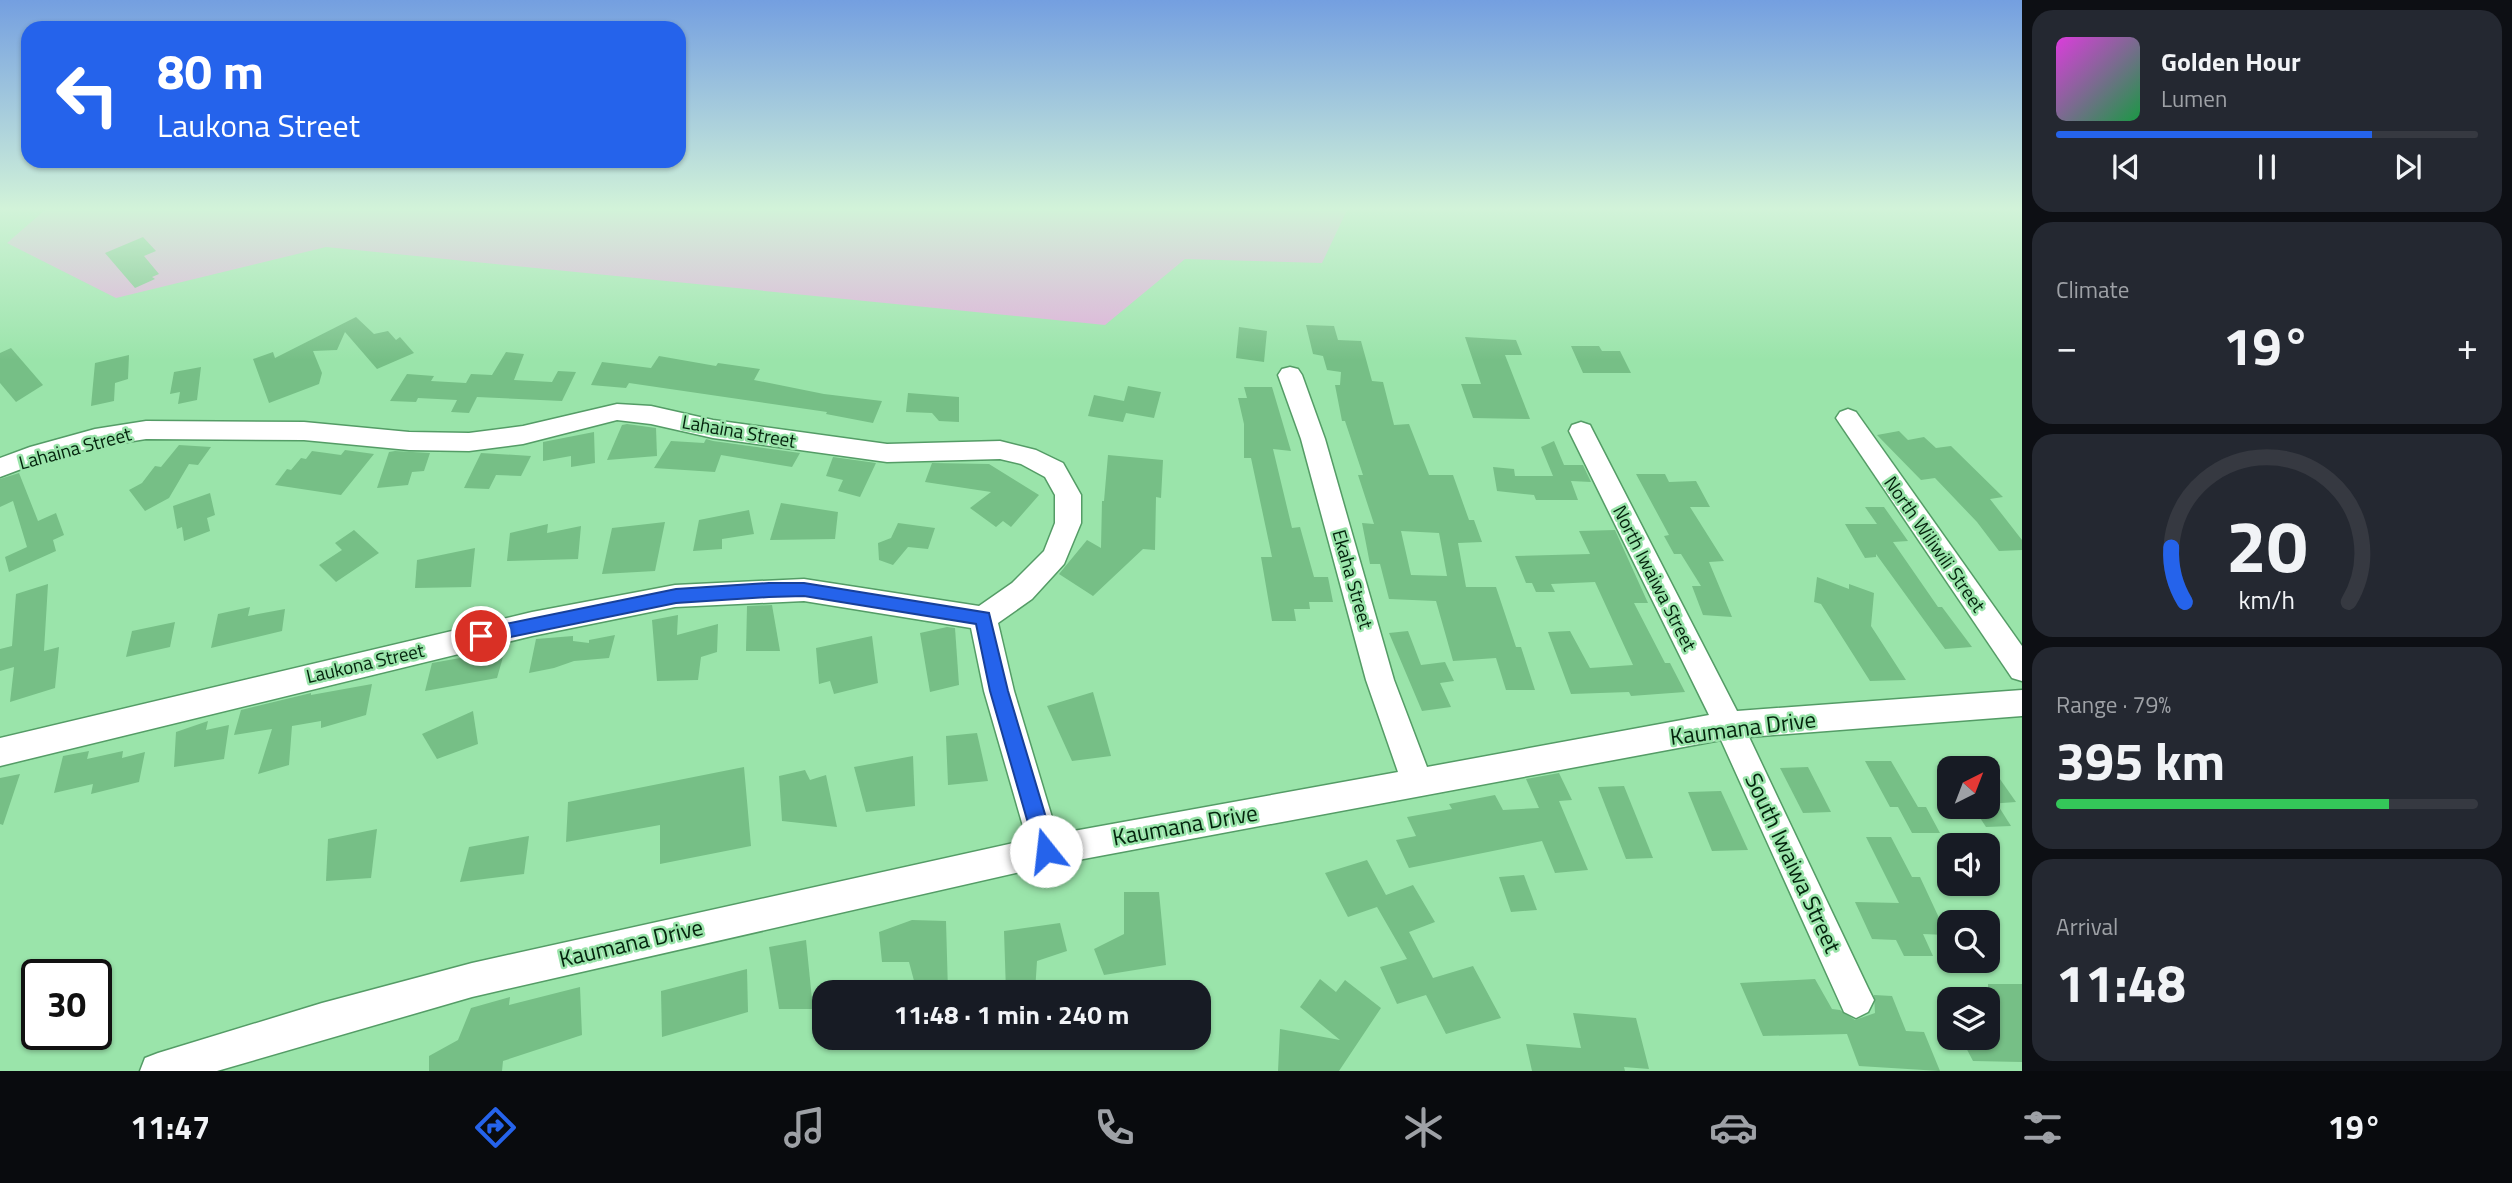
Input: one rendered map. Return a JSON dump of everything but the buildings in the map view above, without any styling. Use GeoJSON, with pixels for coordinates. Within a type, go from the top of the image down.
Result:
{"type":"FeatureCollection","features":[{"type":"Feature","properties":{"kind":"street","name":"Ekaha Street"},"geometry":{"type":"LineString","coordinates":[[1290,375],[1313,439],[1380,680],[1418,783]]}},
{"type":"Feature","properties":{"kind":"street","name":"Lahaina Street"},"geometry":{"type":"LineString","coordinates":[[0,468],[61,447],[146,430],[304,431],[409,441],[469,442],[523,435],[617,412],[651,415],[713,429],[887,453],[1000,450],[1027,456],[1054,470],[1068,495],[1068,523],[1055,557],[1022,591],[983,618]]}},
{"type":"Feature","properties":{"kind":"street","name":"North Wiliwili Street"},"geometry":{"type":"LineString","coordinates":[[1848,418],[2022,669]]}},
{"type":"Feature","properties":{"kind":"street","name":"North Iwaiwa Street"},"geometry":{"type":"LineString","coordinates":[[1581,431],[1729,726]]}},
{"type":"Feature","properties":{"kind":"street","name":"Laukona Street"},"geometry":{"type":"LineString","coordinates":[[0,752],[357,664],[532,624],[676,596],[804,590],[983,618]]}},
{"type":"Feature","properties":{"kind":"street"},"geometry":{"type":"LineString","coordinates":[[983,618],[999,691],[1046,851]]}},
{"type":"Feature","properties":{"kind":"street","name":"Kaumana Drive"},"geometry":{"type":"LineString","coordinates":[[158,1071],[322,1021],[472,980],[1046,851],[1729,726],[2022,703]]}},
{"type":"Feature","properties":{"kind":"street","name":"South Iwaiwa Street"},"geometry":{"type":"LineString","coordinates":[[1729,726],[1856,1000]]}},
{"type":"Feature","properties":{"kind":"shaded area"},"geometry":{"type":"Polygon","coordinates":[[[41,260],[273,260],[116,298],[41,260]]]}},
{"type":"Feature","properties":{"kind":"shaded area"},"geometry":{"type":"Polygon","coordinates":[[[456,260],[1184,260],[1105,325],[456,260]]]}},
{"type":"Feature","properties":{"kind":"shaded area"},"geometry":{"type":"Polygon","coordinates":[[[1219,260],[1323,260],[1322,263],[1219,260]]]}},
{"type":"Feature","properties":{"kind":"route"},"geometry":{"type":"LineString","coordinates":[[481,636],[676,596],[769,590],[804,590],[983,618],[999,691],[1046,851]]}}]}
